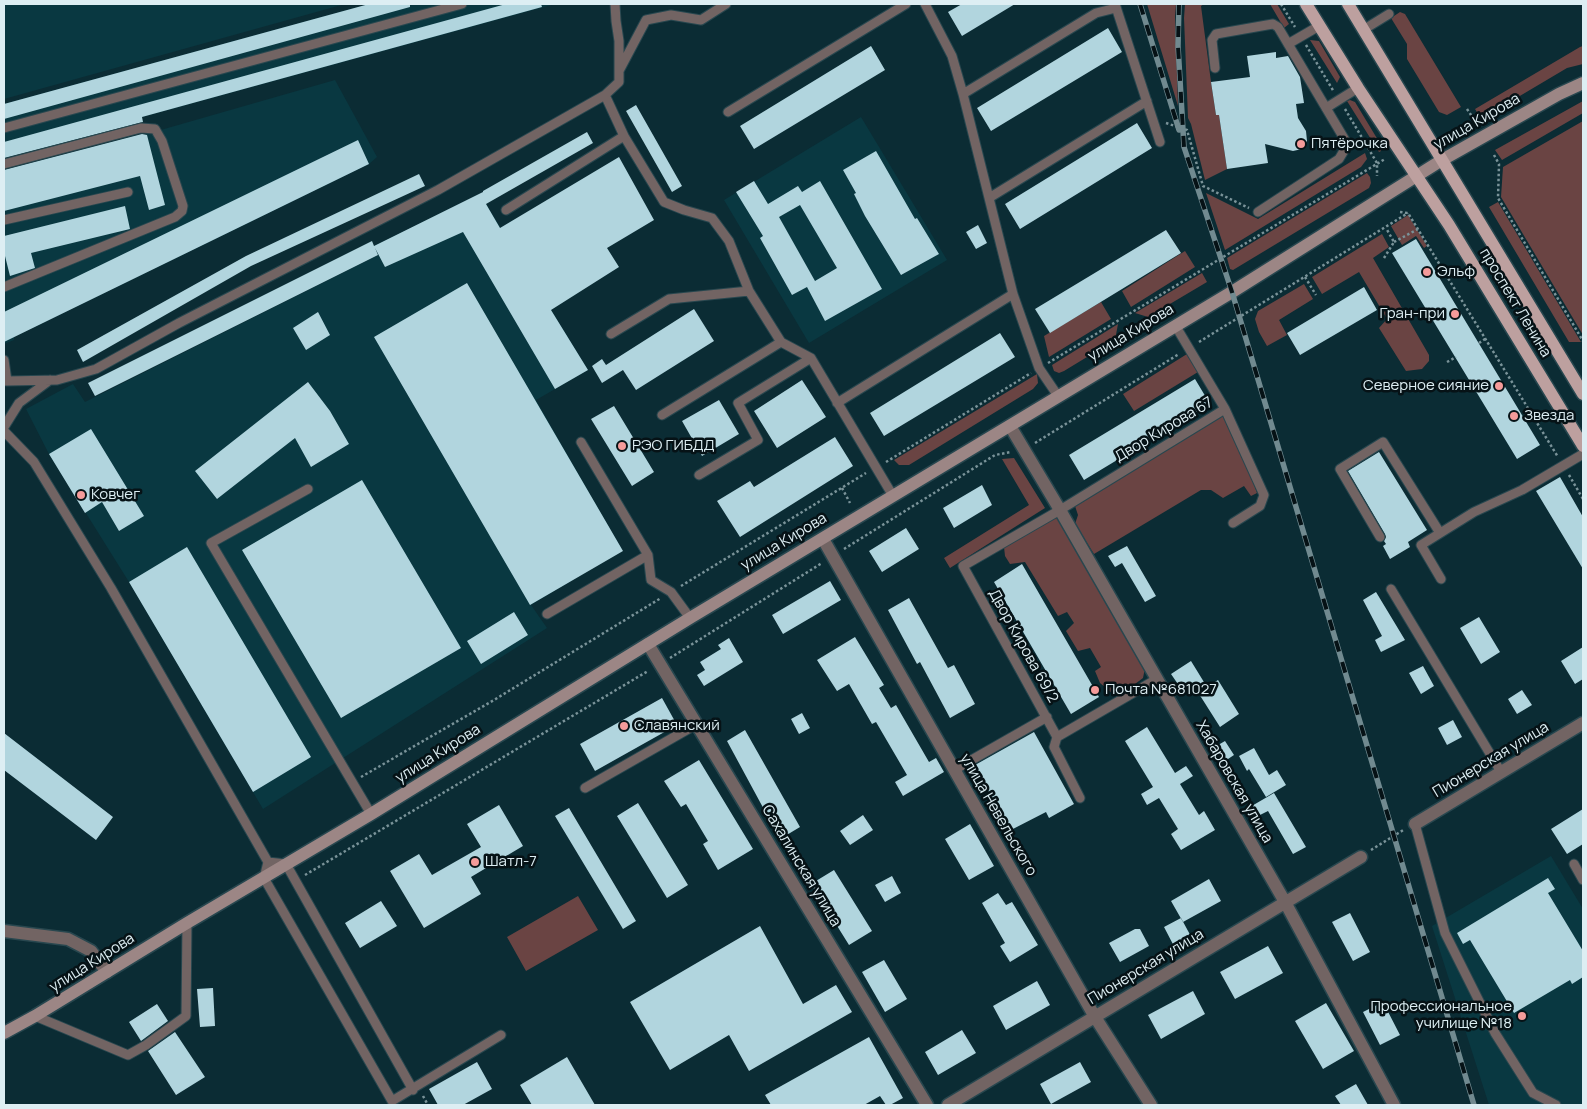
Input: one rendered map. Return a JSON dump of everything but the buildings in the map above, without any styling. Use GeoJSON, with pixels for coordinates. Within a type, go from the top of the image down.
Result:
{"type":"FeatureCollection","features":[{"type":"Feature","properties":{"kind":"main road","name":"проспект Ленина"},"geometry":{"type":"LineString","coordinates":[[1306,4],[1358,88],[1459,242],[1583,446]]}},
{"type":"Feature","properties":{"kind":"main road","name":"проспект Ленина"},"geometry":{"type":"LineString","coordinates":[[1348,4],[1583,394]]}},
{"type":"Feature","properties":{"kind":"main road","name":"улица Кирова"},"geometry":{"type":"LineString","coordinates":[[4,1033],[371,814],[690,618],[1010,426],[1418,177],[1442,160],[1559,94],[1583,83]]}},
{"type":"Feature","properties":{"kind":"street","name":"Хабаровская улица"},"geometry":{"type":"LineString","coordinates":[[1010,426],[1285,902],[1394,1105]]}},
{"type":"Feature","properties":{"kind":"street","name":"улица Невельского"},"geometry":{"type":"LineString","coordinates":[[823,538],[1095,1017],[1151,1105]]}},
{"type":"Feature","properties":{"kind":"street","name":"Сахалинская улица"},"geometry":{"type":"LineString","coordinates":[[648,644],[926,1105]]}},
{"type":"Feature","properties":{"kind":"street","name":"Пионерская улица"},"geometry":{"type":"LineString","coordinates":[[1415,824],[1583,723]]}},
{"type":"Feature","properties":{"kind":"street","name":"Пионерская улица"},"geometry":{"type":"LineString","coordinates":[[948,1105],[1361,857]]}},
{"type":"Feature","properties":{"kind":"street"},"geometry":{"type":"LineString","coordinates":[[4,931],[68,939],[91,951],[108,972]]}},
{"type":"Feature","properties":{"kind":"lane"},"geometry":{"type":"LineString","coordinates":[[4,128],[462,4]]}},
{"type":"Feature","properties":{"kind":"lane"},"geometry":{"type":"LineString","coordinates":[[4,360],[6,380],[50,380],[78,375],[96,369],[179,323],[438,190],[605,95],[619,82],[619,41],[616,4]]}},
{"type":"Feature","properties":{"kind":"lane"},"geometry":{"type":"LineString","coordinates":[[619,70],[646,20],[671,15],[701,20],[726,4]]}},
{"type":"Feature","properties":{"kind":"lane"},"geometry":{"type":"LineString","coordinates":[[728,112],[906,4]]}},
{"type":"Feature","properties":{"kind":"lane"},"geometry":{"type":"LineString","coordinates":[[928,5],[952,56],[1013,294],[1039,368],[1058,396]]}},
{"type":"Feature","properties":{"kind":"lane"},"geometry":{"type":"LineString","coordinates":[[963,94],[1096,13],[1115,6],[1160,142]]}},
{"type":"Feature","properties":{"kind":"lane"},"geometry":{"type":"LineString","coordinates":[[1363,30],[1389,14]]}},
{"type":"Feature","properties":{"kind":"lane"},"geometry":{"type":"LineString","coordinates":[[1215,68],[1212,40],[1216,34],[1273,24],[1278,27],[1345,140],[1345,149],[1339,159],[1258,212]]}},
{"type":"Feature","properties":{"kind":"lane"},"geometry":{"type":"LineString","coordinates":[[1288,44],[1319,26]]}},
{"type":"Feature","properties":{"kind":"lane"},"geometry":{"type":"LineString","coordinates":[[1326,108],[1358,88]]}},
{"type":"Feature","properties":{"kind":"lane"},"geometry":{"type":"LineString","coordinates":[[605,95],[624,136],[664,202],[712,218],[729,240],[749,291],[780,342],[811,358],[893,496]]}},
{"type":"Feature","properties":{"kind":"lane"},"geometry":{"type":"LineString","coordinates":[[989,198],[1147,101]]}},
{"type":"Feature","properties":{"kind":"lane"},"geometry":{"type":"LineString","coordinates":[[4,164],[141,128],[155,129],[162,140],[183,206],[182,211],[175,217],[4,287]]}},
{"type":"Feature","properties":{"kind":"lane"},"geometry":{"type":"LineString","coordinates":[[506,210],[624,136]]}},
{"type":"Feature","properties":{"kind":"lane"},"geometry":{"type":"LineString","coordinates":[[4,220],[128,192]]}},
{"type":"Feature","properties":{"kind":"lane"},"geometry":{"type":"LineString","coordinates":[[611,334],[669,298],[749,291]]}},
{"type":"Feature","properties":{"kind":"lane"},"geometry":{"type":"LineString","coordinates":[[837,402],[1013,294]]}},
{"type":"Feature","properties":{"kind":"lane","name":"Двор Кирова 67"},"geometry":{"type":"LineString","coordinates":[[1060,510],[1225,409],[1175,325]]}},
{"type":"Feature","properties":{"kind":"lane"},"geometry":{"type":"LineString","coordinates":[[662,415],[780,342]]}},
{"type":"Feature","properties":{"kind":"lane"},"geometry":{"type":"LineString","coordinates":[[699,475],[758,440],[738,403],[811,358]]}},
{"type":"Feature","properties":{"kind":"lane"},"geometry":{"type":"LineString","coordinates":[[4,427],[18,403],[50,380]]}},
{"type":"Feature","properties":{"kind":"lane"},"geometry":{"type":"LineString","coordinates":[[1225,409],[1264,495],[1260,506],[1233,523]]}},
{"type":"Feature","properties":{"kind":"lane"},"geometry":{"type":"LineString","coordinates":[[4,431],[34,462],[110,588],[268,862],[264,878],[392,1101],[501,1035]]}},
{"type":"Feature","properties":{"kind":"lane"},"geometry":{"type":"LineString","coordinates":[[581,442],[648,555],[651,580],[671,592],[690,618]]}},
{"type":"Feature","properties":{"kind":"lane"},"geometry":{"type":"LineString","coordinates":[[1380,537],[1340,469],[1383,442],[1440,533]]}},
{"type":"Feature","properties":{"kind":"lane"},"geometry":{"type":"LineString","coordinates":[[1442,579],[1421,545],[1474,512],[1522,490],[1583,454]]}},
{"type":"Feature","properties":{"kind":"lane"},"geometry":{"type":"LineString","coordinates":[[308,489],[211,543],[371,814]]}},
{"type":"Feature","properties":{"kind":"lane","name":"Двор Кирова 69/2"},"geometry":{"type":"LineString","coordinates":[[1060,510],[963,566],[1057,737],[1054,747],[1080,798]]}},
{"type":"Feature","properties":{"kind":"lane"},"geometry":{"type":"LineString","coordinates":[[546,614],[648,555]]}},
{"type":"Feature","properties":{"kind":"lane"},"geometry":{"type":"LineString","coordinates":[[1392,589],[1501,772]]}},
{"type":"Feature","properties":{"kind":"lane"},"geometry":{"type":"LineString","coordinates":[[1057,737],[1157,679]]}},
{"type":"Feature","properties":{"kind":"lane"},"geometry":{"type":"LineString","coordinates":[[954,770],[1046,717]]}},
{"type":"Feature","properties":{"kind":"lane"},"geometry":{"type":"LineString","coordinates":[[585,788],[697,724]]}},
{"type":"Feature","properties":{"kind":"lane"},"geometry":{"type":"LineString","coordinates":[[1415,824],[1445,933],[1495,1032],[1533,1093],[1556,1105]]}},
{"type":"Feature","properties":{"kind":"lane"},"geometry":{"type":"LineString","coordinates":[[268,862],[286,864],[413,1090]]}},
{"type":"Feature","properties":{"kind":"lane"},"geometry":{"type":"LineString","coordinates":[[1574,864],[1583,880]]}},
{"type":"Feature","properties":{"kind":"lane"},"geometry":{"type":"LineString","coordinates":[[35,1016],[128,1055],[146,1045],[186,1016],[187,923]]}},
{"type":"Feature","properties":{"kind":"path"},"geometry":{"type":"LineString","coordinates":[[1467,108],[1473,118]]}},
{"type":"Feature","properties":{"kind":"path"},"geometry":{"type":"LineString","coordinates":[[1152,119],[1187,130],[1203,186],[1258,212]]}},
{"type":"Feature","properties":{"kind":"path"},"geometry":{"type":"LineString","coordinates":[[1494,155],[1499,164],[1498,198],[1583,341]]}},
{"type":"Feature","properties":{"kind":"path"},"geometry":{"type":"LineString","coordinates":[[1400,212],[1408,213]]}},
{"type":"Feature","properties":{"kind":"path"},"geometry":{"type":"LineString","coordinates":[[295,880],[660,664],[995,455],[1023,449],[1408,213]]}},
{"type":"Feature","properties":{"kind":"path"},"geometry":{"type":"LineString","coordinates":[[1408,213],[1583,499]]}},
{"type":"Feature","properties":{"kind":"path"},"geometry":{"type":"LineString","coordinates":[[1386,227],[1394,242]]}},
{"type":"Feature","properties":{"kind":"path"},"geometry":{"type":"LineString","coordinates":[[1384,258],[1394,242],[1418,229]]}},
{"type":"Feature","properties":{"kind":"path"},"geometry":{"type":"LineString","coordinates":[[1305,277],[1316,296]]}},
{"type":"Feature","properties":{"kind":"path"},"geometry":{"type":"LineString","coordinates":[[1478,343],[1485,339]]}},
{"type":"Feature","properties":{"kind":"path"},"geometry":{"type":"LineString","coordinates":[[1447,362],[1456,357]]}},
{"type":"Feature","properties":{"kind":"path"},"geometry":{"type":"LineString","coordinates":[[842,488],[850,503]]}},
{"type":"Feature","properties":{"kind":"path"},"geometry":{"type":"LineString","coordinates":[[1361,857],[1415,824]]}},
{"type":"Feature","properties":{"kind":"shaded area"},"geometry":{"type":"Polygon","coordinates":[[[4,4],[345,4],[4,99],[4,4]]]}},
{"type":"Feature","properties":{"kind":"shaded area"},"geometry":{"type":"Polygon","coordinates":[[[369,4],[555,4],[4,155],[4,104],[369,4]]]}},
{"type":"Feature","properties":{"kind":"shaded area"},"geometry":{"type":"Polygon","coordinates":[[[1147,4],[1176,4],[1178,106],[1147,4]]]}},
{"type":"Feature","properties":{"kind":"shaded area"},"geometry":{"type":"Polygon","coordinates":[[[1185,4],[1204,4],[1201,6],[1211,82],[1216,115],[1219,115],[1227,169],[1205,180],[1188,118],[1185,4]]]}},
{"type":"Feature","properties":{"kind":"shaded area"},"geometry":{"type":"Polygon","coordinates":[[[1270,4],[1277,4],[1289,24],[1284,28],[1270,4]]]}},
{"type":"Feature","properties":{"kind":"shaded area"},"geometry":{"type":"Polygon","coordinates":[[[1400,12],[1405,14],[1461,107],[1447,115],[1439,112],[1407,59],[1407,44],[1391,18],[1400,12]]]}},
{"type":"Feature","properties":{"kind":"shaded area"},"geometry":{"type":"Polygon","coordinates":[[[1310,40],[1319,41],[1340,77],[1337,83],[1310,40]]]}},
{"type":"Feature","properties":{"kind":"shaded area"},"geometry":{"type":"Polygon","coordinates":[[[1583,46],[1583,64],[1567,68],[1481,119],[1475,109],[1583,46]]]}},
{"type":"Feature","properties":{"kind":"shaded area"},"geometry":{"type":"Polygon","coordinates":[[[335,80],[377,157],[369,164],[14,337],[14,340],[4,344],[4,175],[335,80]]]}},
{"type":"Feature","properties":{"kind":"shaded area"},"geometry":{"type":"Polygon","coordinates":[[[1347,101],[1355,102],[1381,145],[1381,151],[1379,152],[1347,101]]]}},
{"type":"Feature","properties":{"kind":"shaded area"},"geometry":{"type":"Polygon","coordinates":[[[1583,101],[1583,113],[1502,160],[1495,150],[1583,101]]]}},
{"type":"Feature","properties":{"kind":"shaded area"},"geometry":{"type":"Polygon","coordinates":[[[861,117],[947,260],[809,343],[724,200],[861,117]]]}},
{"type":"Feature","properties":{"kind":"shaded area"},"geometry":{"type":"Polygon","coordinates":[[[1583,121],[1583,335],[1501,197],[1503,167],[1583,121]]]}},
{"type":"Feature","properties":{"kind":"shaded area"},"geometry":{"type":"Polygon","coordinates":[[[1365,153],[1367,159],[1361,167],[1225,250],[1206,193],[1258,219],[1365,153]]]}},
{"type":"Feature","properties":{"kind":"shaded area"},"geometry":{"type":"Polygon","coordinates":[[[1367,173],[1371,183],[1369,188],[1233,270],[1230,269],[1227,258],[1367,173]]]}},
{"type":"Feature","properties":{"kind":"shaded area"},"geometry":{"type":"Polygon","coordinates":[[[480,194],[588,370],[536,400],[622,550],[531,605],[547,628],[263,809],[129,582],[49,454],[26,409],[73,384],[85,402],[378,255],[374,246],[480,194]]]}},
{"type":"Feature","properties":{"kind":"shaded area"},"geometry":{"type":"Polygon","coordinates":[[[1498,202],[1581,342],[1569,342],[1489,207],[1498,202]]]}},
{"type":"Feature","properties":{"kind":"shaded area"},"geometry":{"type":"Polygon","coordinates":[[[1408,215],[1427,246],[1424,248],[1416,236],[1402,245],[1391,226],[1408,215]]]}},
{"type":"Feature","properties":{"kind":"shaded area"},"geometry":{"type":"Polygon","coordinates":[[[1382,234],[1389,247],[1373,258],[1429,355],[1429,361],[1422,369],[1406,371],[1379,328],[1387,319],[1359,272],[1322,294],[1312,277],[1382,234]]]}},
{"type":"Feature","properties":{"kind":"shaded area"},"geometry":{"type":"Polygon","coordinates":[[[1185,251],[1195,267],[1131,307],[1122,291],[1185,251]]]}},
{"type":"Feature","properties":{"kind":"shaded area"},"geometry":{"type":"Polygon","coordinates":[[[1202,273],[1207,282],[1148,317],[1135,313],[1202,273]]]}},
{"type":"Feature","properties":{"kind":"shaded area"},"geometry":{"type":"Polygon","coordinates":[[[1304,284],[1313,299],[1279,320],[1287,335],[1267,346],[1259,332],[1255,319],[1258,311],[1304,284]]]}},
{"type":"Feature","properties":{"kind":"shaded area"},"geometry":{"type":"Polygon","coordinates":[[[1101,302],[1111,319],[1049,357],[1044,336],[1101,302]]]}},
{"type":"Feature","properties":{"kind":"shaded area"},"geometry":{"type":"Polygon","coordinates":[[[1118,324],[1115,340],[1064,371],[1059,373],[1054,371],[1052,365],[1118,324]]]}},
{"type":"Feature","properties":{"kind":"shaded area"},"geometry":{"type":"Polygon","coordinates":[[[1187,354],[1198,372],[1134,411],[1123,394],[1187,354]]]}},
{"type":"Feature","properties":{"kind":"shaded area"},"geometry":{"type":"Polygon","coordinates":[[[1037,374],[1038,383],[1033,389],[909,465],[899,465],[894,460],[1037,374]]]}},
{"type":"Feature","properties":{"kind":"shaded area"},"geometry":{"type":"Polygon","coordinates":[[[1224,415],[1257,493],[1251,496],[1244,486],[1223,498],[1211,490],[1201,490],[1094,554],[1075,524],[1078,515],[1075,506],[1224,415]]]}},
{"type":"Feature","properties":{"kind":"shaded area"},"geometry":{"type":"Polygon","coordinates":[[[1014,458],[1045,508],[950,568],[944,558],[1029,505],[1002,459],[1014,458]]]}},
{"type":"Feature","properties":{"kind":"shaded area"},"geometry":{"type":"Polygon","coordinates":[[[1057,515],[1145,668],[1143,678],[1131,687],[1112,693],[1100,683],[1095,671],[1101,667],[1090,648],[1078,651],[1066,631],[1074,623],[1067,612],[1058,616],[1025,562],[1010,564],[1005,556],[1004,547],[1057,515]]]}},
{"type":"Feature","properties":{"kind":"shaded area","name":"Профессиональное училище №18"},"geometry":{"type":"Polygon","coordinates":[[[1551,856],[1583,909],[1583,1105],[1489,1105],[1432,926],[1551,856]]]}},
{"type":"Feature","properties":{"kind":"shaded area"},"geometry":{"type":"Polygon","coordinates":[[[578,896],[598,930],[526,971],[507,937],[578,896]]]}},
{"type":"Feature","properties":{"kind":"railway"},"geometry":{"type":"LineString","coordinates":[[1140,4],[1179,130]]}},
{"type":"Feature","properties":{"kind":"railway"},"geometry":{"type":"LineString","coordinates":[[1179,4],[1178,46],[1184,147],[1232,292],[1474,1105]]}},
{"type":"Feature","properties":{"kind":"place","name":"Пятёрочка"},"geometry":{"type":"Point","coordinates":[1301,144]}},
{"type":"Feature","properties":{"kind":"place","name":"Эльф"},"geometry":{"type":"Point","coordinates":[1427,272]}},
{"type":"Feature","properties":{"kind":"place","name":"Гран-при"},"geometry":{"type":"Point","coordinates":[1455,314]}},
{"type":"Feature","properties":{"kind":"place","name":"Северное сияние"},"geometry":{"type":"Point","coordinates":[1499,386]}},
{"type":"Feature","properties":{"kind":"place","name":"Звезда"},"geometry":{"type":"Point","coordinates":[1514,416]}},
{"type":"Feature","properties":{"kind":"place","name":"РЭО ГИБДД"},"geometry":{"type":"Point","coordinates":[622,446]}},
{"type":"Feature","properties":{"kind":"place","name":"Ковчег"},"geometry":{"type":"Point","coordinates":[81,495]}},
{"type":"Feature","properties":{"kind":"place","name":"Почта №681027"},"geometry":{"type":"Point","coordinates":[1095,690]}},
{"type":"Feature","properties":{"kind":"place","name":"Славянский"},"geometry":{"type":"Point","coordinates":[624,726]}},
{"type":"Feature","properties":{"kind":"place","name":"Шатл-7"},"geometry":{"type":"Point","coordinates":[475,862]}},
{"type":"Feature","properties":{"kind":"place","name":"Профессиональное училище №18"},"geometry":{"type":"Point","coordinates":[1522,1016]}}]}
